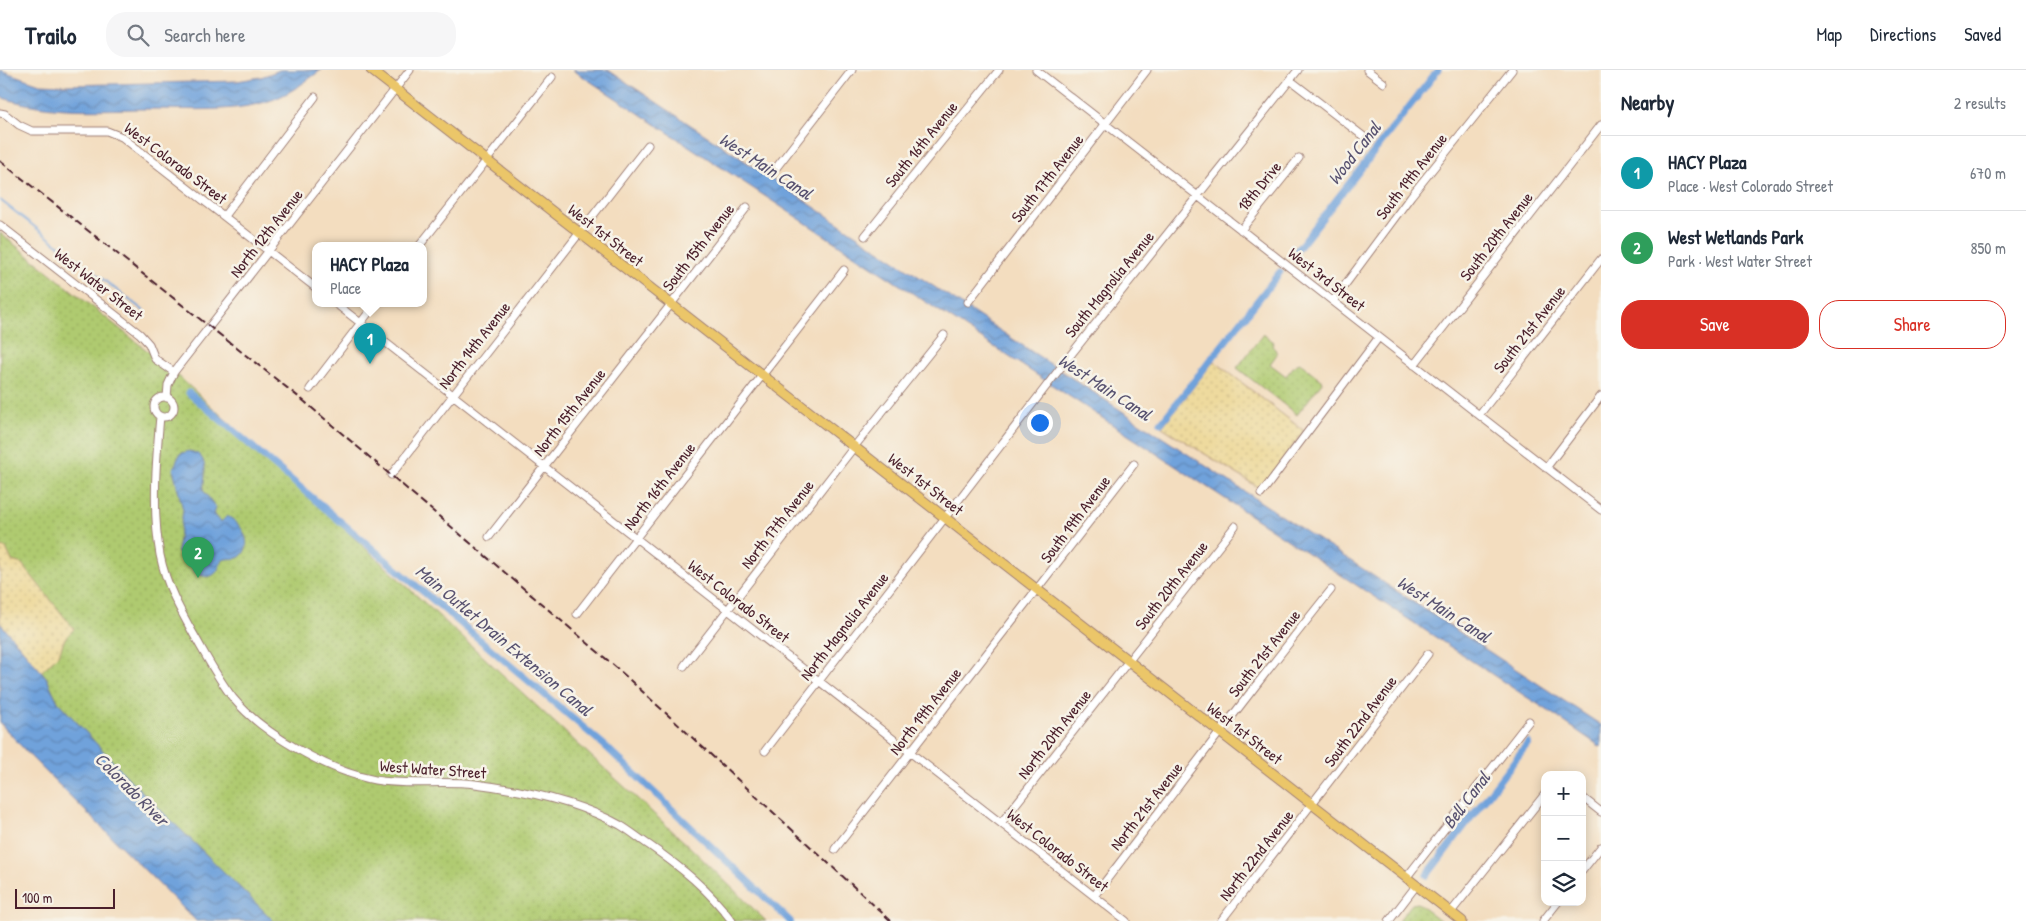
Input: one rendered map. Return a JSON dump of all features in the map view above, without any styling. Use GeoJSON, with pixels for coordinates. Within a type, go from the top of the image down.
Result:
{"type":"FeatureCollection","features":[{"type":"Feature","properties":{"kind":"main road","name":"West 1st Street"},"geometry":{"type":"LineString","coordinates":[[371,70],[1462,921]]}},
{"type":"Feature","properties":{"kind":"street","name":"North 12th Avenue"},"geometry":{"type":"LineString","coordinates":[[167,398],[168,385],[174,372],[410,70]]}},
{"type":"Feature","properties":{"kind":"street"},"geometry":{"type":"LineString","coordinates":[[776,168],[852,70]]}},
{"type":"Feature","properties":{"kind":"street","name":"South 16th Avenue"},"geometry":{"type":"LineString","coordinates":[[865,236],[999,70]]}},
{"type":"Feature","properties":{"kind":"street","name":"West 3rd Street"},"geometry":{"type":"LineString","coordinates":[[1036,70],[1601,510]]}},
{"type":"Feature","properties":{"kind":"street","name":"South 17th Avenue"},"geometry":{"type":"LineString","coordinates":[[968,302],[1147,70]]}},
{"type":"Feature","properties":{"kind":"street","name":"South Magnolia Avenue"},"geometry":{"type":"LineString","coordinates":[[945,518],[1060,368],[1298,70]]}},
{"type":"Feature","properties":{"kind":"street"},"geometry":{"type":"LineString","coordinates":[[1368,70],[1384,83]]}},
{"type":"Feature","properties":{"kind":"street","name":"South 19th Avenue"},"geometry":{"type":"LineString","coordinates":[[1333,302],[1411,196],[1512,70]]}},
{"type":"Feature","properties":{"kind":"street"},"geometry":{"type":"LineString","coordinates":[[422,242],[552,77]]}},
{"type":"Feature","properties":{"kind":"street"},"geometry":{"type":"LineString","coordinates":[[1290,80],[1363,136]]}},
{"type":"Feature","properties":{"kind":"street"},"geometry":{"type":"LineString","coordinates":[[224,216],[315,97]]}},
{"type":"Feature","properties":{"kind":"street","name":"West Colorado Street"},"geometry":{"type":"LineString","coordinates":[[0,113],[6,114],[19,125],[32,131],[108,131],[122,137],[312,285]]}},
{"type":"Feature","properties":{"kind":"street","name":"South 20th Avenue"},"geometry":{"type":"LineString","coordinates":[[1414,365],[1601,125]]}},
{"type":"Feature","properties":{"kind":"street","name":"North 14th Avenue"},"geometry":{"type":"LineString","coordinates":[[391,475],[648,145]]}},
{"type":"Feature","properties":{"kind":"street","name":"18th Drive"},"geometry":{"type":"LineString","coordinates":[[1241,230],[1299,158]]}},
{"type":"Feature","properties":{"kind":"street","name":"South 15th Avenue"},"geometry":{"type":"LineString","coordinates":[[671,304],[747,208]]}},
{"type":"Feature","properties":{"kind":"street","name":"West Water Street"},"geometry":{"type":"LineString","coordinates":[[0,225],[140,334],[148,344],[155,359],[174,372]]}},
{"type":"Feature","properties":{"kind":"street","name":"South 21st Avenue"},"geometry":{"type":"LineString","coordinates":[[1479,415],[1601,259]]}},
{"type":"Feature","properties":{"kind":"street"},"geometry":{"type":"LineString","coordinates":[[763,376],[844,270]]}},
{"type":"Feature","properties":{"kind":"street","name":"North 15th Avenue"},"geometry":{"type":"LineString","coordinates":[[489,537],[671,304]]}},
{"type":"Feature","properties":{"kind":"street","name":"West Colorado Street"},"geometry":{"type":"LineString","coordinates":[[340,307],[1126,921]]}},
{"type":"Feature","properties":{"kind":"street"},"geometry":{"type":"LineString","coordinates":[[310,389],[373,307]]}},
{"type":"Feature","properties":{"kind":"street"},"geometry":{"type":"LineString","coordinates":[[854,447],[944,335]]}},
{"type":"Feature","properties":{"kind":"street"},"geometry":{"type":"LineString","coordinates":[[1260,494],[1379,337]]}},
{"type":"Feature","properties":{"kind":"street","name":"North 16th Avenue"},"geometry":{"type":"LineString","coordinates":[[577,614],[763,376]]}},
{"type":"Feature","properties":{"kind":"street"},"geometry":{"type":"LineString","coordinates":[[1546,468],[1601,396]]}},
{"type":"Feature","properties":{"kind":"street"},"geometry":{"type":"LineString","coordinates":[[160,398],[167,398],[174,404],[173,411],[169,416],[160,416],[155,412],[155,402],[160,398]]}},
{"type":"Feature","properties":{"kind":"street","name":"West Water Street"},"geometry":{"type":"LineString","coordinates":[[160,416],[156,460],[156,516],[164,568],[174,599],[207,656],[233,698],[254,719],[311,757],[340,770],[375,780],[472,783],[522,791],[570,804],[621,825],[686,871],[724,910],[732,921]]}},
{"type":"Feature","properties":{"kind":"street","name":"North 17th Avenue"},"geometry":{"type":"LineString","coordinates":[[684,666],[854,447]]}},
{"type":"Feature","properties":{"kind":"street","name":"South 19th Avenue"},"geometry":{"type":"LineString","coordinates":[[1038,590],[1134,464]]}},
{"type":"Feature","properties":{"kind":"street","name":"North Magnolia Avenue"},"geometry":{"type":"LineString","coordinates":[[765,751],[945,518]]}},
{"type":"Feature","properties":{"kind":"street","name":"South 20th Avenue"},"geometry":{"type":"LineString","coordinates":[[1129,662],[1235,526]]}},
{"type":"Feature","properties":{"kind":"street","name":"North 19th Avenue"},"geometry":{"type":"LineString","coordinates":[[835,849],[1038,590]]}},
{"type":"Feature","properties":{"kind":"street","name":"South 21st Avenue"},"geometry":{"type":"LineString","coordinates":[[1220,733],[1331,590]]}},
{"type":"Feature","properties":{"kind":"street","name":"South 22nd Avenue"},"geometry":{"type":"LineString","coordinates":[[1313,805],[1428,654]]}},
{"type":"Feature","properties":{"kind":"street","name":"North 20th Avenue"},"geometry":{"type":"LineString","coordinates":[[1001,823],[1129,662]]}},
{"type":"Feature","properties":{"kind":"street"},"geometry":{"type":"LineString","coordinates":[[1406,878],[1529,721]]}},
{"type":"Feature","properties":{"kind":"street","name":"North 21st Avenue"},"geometry":{"type":"LineString","coordinates":[[1094,896],[1220,733]]}},
{"type":"Feature","properties":{"kind":"street"},"geometry":{"type":"LineString","coordinates":[[1451,912],[1541,799]]}},
{"type":"Feature","properties":{"kind":"street"},"geometry":{"type":"LineString","coordinates":[[1586,800],[1601,812]]}},
{"type":"Feature","properties":{"kind":"street","name":"North 22nd Avenue"},"geometry":{"type":"LineString","coordinates":[[1221,921],[1313,805]]}},
{"type":"Feature","properties":{"kind":"street"},"geometry":{"type":"LineString","coordinates":[[1586,866],[1601,847]]}},
{"type":"Feature","properties":{"kind":"street"},"geometry":{"type":"LineString","coordinates":[[1389,921],[1416,886]]}},
{"type":"Feature","properties":{"kind":"street"},"geometry":{"type":"LineString","coordinates":[[1543,921],[1555,906]]}},
{"type":"Feature","properties":{"kind":"green space"},"geometry":{"type":"Polygon","coordinates":[[[0,233],[174,372],[692,849],[766,921],[274,921],[131,781],[58,702],[46,677],[0,623],[0,233]]]}},
{"type":"Feature","properties":{"kind":"green space"},"geometry":{"type":"Polygon","coordinates":[[[1263,334],[1274,342],[1272,346],[1277,354],[1270,364],[1286,376],[1295,365],[1300,363],[1323,381],[1297,415],[1237,368],[1263,334]]]}},
{"type":"Feature","properties":{"kind":"green space"},"geometry":{"type":"Polygon","coordinates":[[[1418,903],[1441,921],[1398,921],[1412,904],[1418,903]]]}},
{"type":"Feature","properties":{"kind":"sand"},"geometry":{"type":"Polygon","coordinates":[[[1214,361],[1304,431],[1261,489],[1162,427],[1214,361]]]}},
{"type":"Feature","properties":{"kind":"sand"},"geometry":{"type":"Polygon","coordinates":[[[0,547],[6,548],[12,561],[22,564],[74,629],[65,638],[59,654],[41,672],[0,623],[0,547]]]}},
{"type":"Feature","properties":{"kind":"water"},"geometry":{"type":"Polygon","coordinates":[[[0,70],[40,84],[64,85],[237,81],[261,77],[280,70],[321,70],[298,87],[279,97],[243,107],[228,109],[94,110],[37,106],[0,97],[0,70]]]}},
{"type":"Feature","properties":{"kind":"water"},"geometry":{"type":"Polygon","coordinates":[[[573,70],[608,70],[1067,375],[1601,725],[1601,747],[1545,708],[573,70]]]}},
{"type":"Feature","properties":{"kind":"water"},"geometry":{"type":"Polygon","coordinates":[[[189,451],[200,456],[205,466],[203,490],[216,508],[213,513],[221,522],[227,516],[237,523],[244,533],[247,544],[242,555],[238,558],[223,560],[218,570],[208,577],[194,571],[192,568],[195,566],[189,558],[187,559],[177,552],[183,510],[173,469],[180,454],[189,451]]]}},
{"type":"Feature","properties":{"kind":"water","name":"Colorado River"},"geometry":{"type":"Polygon","coordinates":[[[0,623],[46,677],[58,702],[131,781],[274,921],[196,921],[32,758],[0,723],[0,623]]]}},
{"type":"Feature","properties":{"kind":"waterway","name":"Wood Canal"},"geometry":{"type":"LineString","coordinates":[[1294,254],[1438,70]]}},
{"type":"Feature","properties":{"kind":"waterway","name":"Main Outlet Drain Extension Canal"},"geometry":{"type":"LineString","coordinates":[[0,200],[144,311]]}},
{"type":"Feature","properties":{"kind":"waterway","name":"Wood Canal"},"geometry":{"type":"LineString","coordinates":[[1161,423],[1280,272]]}},
{"type":"Feature","properties":{"kind":"waterway","name":"Main Outlet Drain Extension Canal"},"geometry":{"type":"LineString","coordinates":[[189,393],[604,745],[790,921]]}},
{"type":"Feature","properties":{"kind":"waterway","name":"Bell Canal"},"geometry":{"type":"LineString","coordinates":[[1427,875],[1528,743]]}},
{"type":"Feature","properties":{"kind":"railway"},"geometry":{"type":"LineString","coordinates":[[0,161],[305,402],[618,669],[891,921]]}},
{"type":"Feature","properties":{"kind":"place","name":"HACY Plaza"},"geometry":{"type":"Point","coordinates":[370,364]}},
{"type":"Feature","properties":{"kind":"place","name":"West Wetlands Park"},"geometry":{"type":"Point","coordinates":[198,578]}},
{"type":"Feature","properties":{"kind":"water label","name":"West Main Canal"},"geometry":{"type":"Point","coordinates":[766,166]}},
{"type":"Feature","properties":{"kind":"water label","name":"West Main Canal"},"geometry":{"type":"Point","coordinates":[1105,387]}},
{"type":"Feature","properties":{"kind":"water label","name":"West Main Canal"},"geometry":{"type":"Point","coordinates":[1444,609]}}]}
